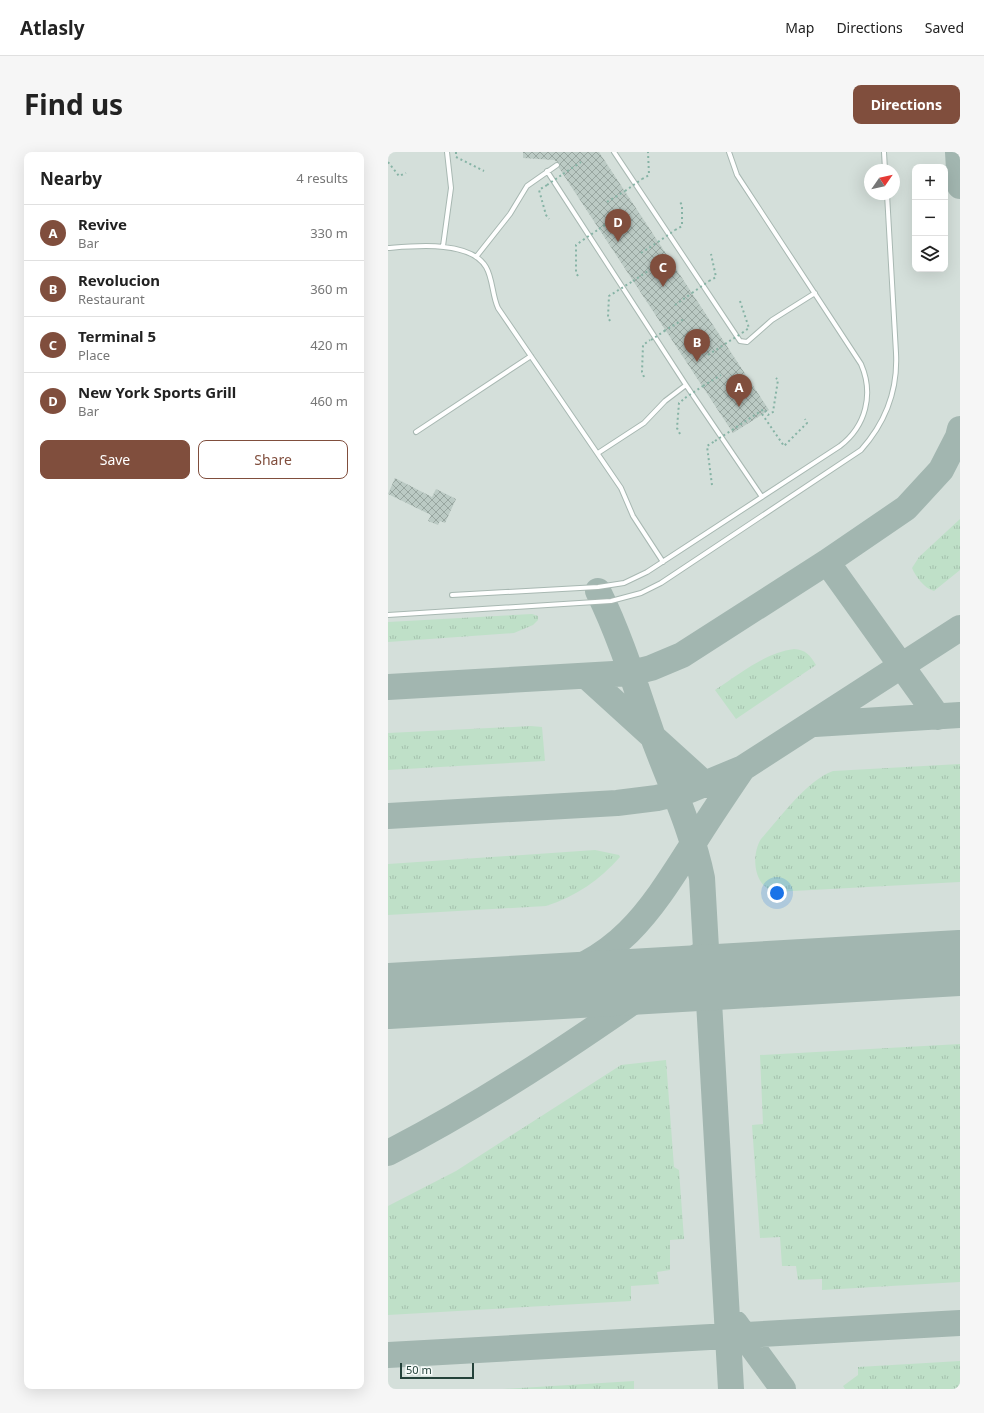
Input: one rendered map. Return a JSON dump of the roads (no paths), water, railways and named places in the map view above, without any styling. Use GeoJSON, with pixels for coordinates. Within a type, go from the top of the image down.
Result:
{"type":"FeatureCollection","features":[{"type":"Feature","properties":{"kind":"lane"},"geometry":{"type":"LineString","coordinates":[[442,246],[451,188],[447,152]]}},
{"type":"Feature","properties":{"kind":"lane"},"geometry":{"type":"LineString","coordinates":[[614,152],[737,340],[742,343],[747,342],[772,320],[814,293]]}},
{"type":"Feature","properties":{"kind":"lane"},"geometry":{"type":"LineString","coordinates":[[452,595],[616,585],[639,576],[663,562],[846,442],[858,428],[866,408],[867,386],[864,372],[857,358],[737,175],[729,152]]}},
{"type":"Feature","properties":{"kind":"lane"},"geometry":{"type":"LineString","coordinates":[[884,152],[885,164]]}},
{"type":"Feature","properties":{"kind":"lane"},"geometry":{"type":"LineString","coordinates":[[476,257],[510,214],[527,186],[557,164]]}},
{"type":"Feature","properties":{"kind":"lane"},"geometry":{"type":"LineString","coordinates":[[547,171],[686,385],[762,497]]}},
{"type":"Feature","properties":{"kind":"lane"},"geometry":{"type":"LineString","coordinates":[[388,614],[611,601],[641,593],[722,543],[861,450],[873,436],[886,414],[896,379],[896,353],[887,200]]}},
{"type":"Feature","properties":{"kind":"lane"},"geometry":{"type":"LineString","coordinates":[[388,248],[442,246],[476,257],[484,264],[490,274],[498,308],[621,488],[633,516],[663,562]]}},
{"type":"Feature","properties":{"kind":"lane"},"geometry":{"type":"LineString","coordinates":[[416,432],[532,356]]}},
{"type":"Feature","properties":{"kind":"lane"},"geometry":{"type":"LineString","coordinates":[[598,453],[644,423],[665,401],[686,385]]}},
{"type":"Feature","properties":{"kind":"place","name":"New York Sports Grill"},"geometry":{"type":"Point","coordinates":[618,242]}},
{"type":"Feature","properties":{"kind":"place","name":"Terminal 5"},"geometry":{"type":"Point","coordinates":[663,287]}},
{"type":"Feature","properties":{"kind":"place","name":"Revolucion"},"geometry":{"type":"Point","coordinates":[697,362]}},
{"type":"Feature","properties":{"kind":"place","name":"Revive"},"geometry":{"type":"Point","coordinates":[739,407]}}]}
